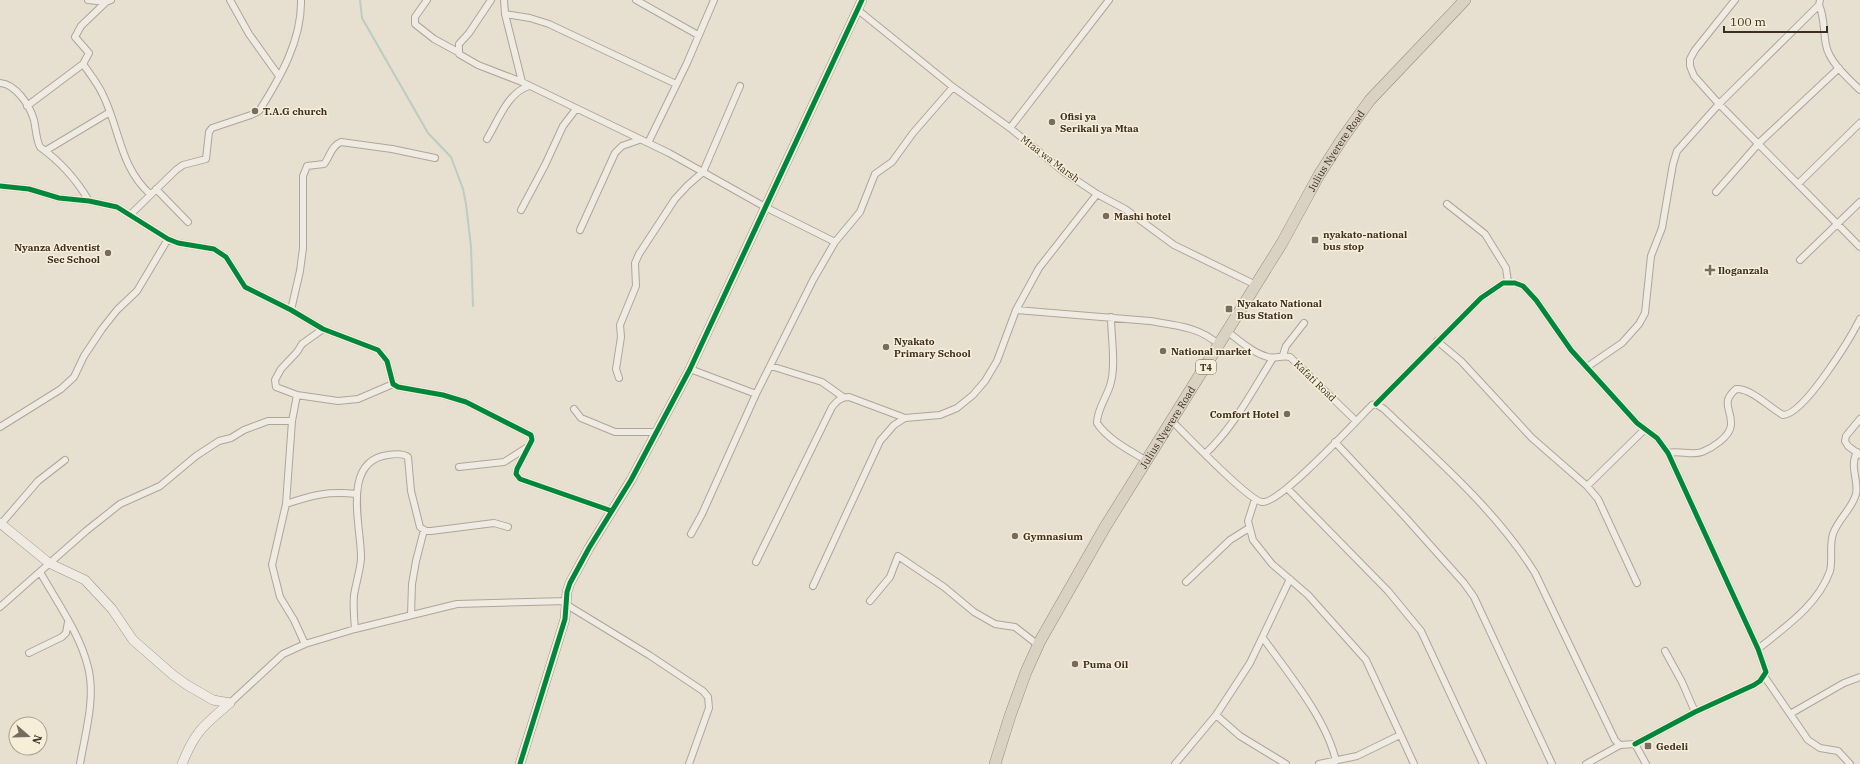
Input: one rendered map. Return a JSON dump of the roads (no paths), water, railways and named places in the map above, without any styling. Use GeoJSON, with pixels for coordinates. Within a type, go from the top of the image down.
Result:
{"type":"FeatureCollection","features":[{"type":"Feature","properties":{"kind":"highway","name":"Julius Nyerere Road"},"geometry":{"type":"LineString","coordinates":[[995,764],[1010,716],[1038,645],[1072,584],[1282,243],[1342,138],[1370,100],[1465,0]]}},
{"type":"Feature","properties":{"kind":"street"},"geometry":{"type":"LineString","coordinates":[[88,0],[109,1]]}},
{"type":"Feature","properties":{"kind":"street"},"geometry":{"type":"LineString","coordinates":[[230,0],[249,34],[279,76]]}},
{"type":"Feature","properties":{"kind":"street"},"geometry":{"type":"LineString","coordinates":[[130,215],[176,170],[184,165],[206,159],[209,132],[212,128],[251,116],[259,111],[279,76],[294,45],[299,28],[301,0]]}},
{"type":"Feature","properties":{"kind":"street"},"geometry":{"type":"LineString","coordinates":[[428,0],[415,16],[414,24],[434,39],[478,64],[522,82],[639,140],[648,143],[765,207],[835,242]]}},
{"type":"Feature","properties":{"kind":"street"},"geometry":{"type":"LineString","coordinates":[[458,52],[459,44],[469,33],[491,0]]}},
{"type":"Feature","properties":{"kind":"street"},"geometry":{"type":"LineString","coordinates":[[504,0],[505,14],[522,82]]}},
{"type":"Feature","properties":{"kind":"street"},"geometry":{"type":"LineString","coordinates":[[636,0],[698,35]]}},
{"type":"Feature","properties":{"kind":"street"},"geometry":{"type":"LineString","coordinates":[[648,143],[714,0]]}},
{"type":"Feature","properties":{"kind":"street"},"geometry":{"type":"LineString","coordinates":[[520,764],[565,619],[570,582],[658,432],[690,369],[862,0]]}},
{"type":"Feature","properties":{"kind":"street"},"geometry":{"type":"LineString","coordinates":[[1010,128],[1109,0]]}},
{"type":"Feature","properties":{"kind":"street"},"geometry":{"type":"LineString","coordinates":[[1735,0],[1695,50],[1690,59],[1690,66],[1694,76],[1719,104],[1860,247]]}},
{"type":"Feature","properties":{"kind":"street"},"geometry":{"type":"LineString","coordinates":[[27,106],[83,64],[89,53],[77,40],[76,33],[109,1]]}},
{"type":"Feature","properties":{"kind":"street"},"geometry":{"type":"LineString","coordinates":[[1587,367],[1622,343],[1639,324],[1645,313],[1651,256],[1662,228],[1674,157],[1682,145],[1719,104],[1820,2]]}},
{"type":"Feature","properties":{"kind":"street"},"geometry":{"type":"LineString","coordinates":[[1820,2],[1824,18],[1827,50],[1839,68],[1860,90]]}},
{"type":"Feature","properties":{"kind":"street","name":"Mtaa wa Marsh"},"geometry":{"type":"LineString","coordinates":[[858,10],[953,87],[1010,128],[1064,172],[1096,194],[1125,209],[1174,245],[1256,285]]}},
{"type":"Feature","properties":{"kind":"street"},"geometry":{"type":"LineString","coordinates":[[505,14],[530,18],[549,24],[676,84]]}},
{"type":"Feature","properties":{"kind":"street"},"geometry":{"type":"LineString","coordinates":[[83,64],[103,94],[120,144],[134,176],[150,194]]}},
{"type":"Feature","properties":{"kind":"street"},"geometry":{"type":"LineString","coordinates":[[1716,192],[1759,143],[1839,68]]}},
{"type":"Feature","properties":{"kind":"street"},"geometry":{"type":"LineString","coordinates":[[0,83],[12,86],[27,106],[34,119],[39,145],[54,157],[80,185],[89,201]]}},
{"type":"Feature","properties":{"kind":"street"},"geometry":{"type":"LineString","coordinates":[[487,139],[512,97],[518,90],[529,86]]}},
{"type":"Feature","properties":{"kind":"street"},"geometry":{"type":"LineString","coordinates":[[620,378],[616,369],[621,337],[620,325],[636,286],[635,264],[639,254],[675,199],[703,172],[740,86]]}},
{"type":"Feature","properties":{"kind":"street"},"geometry":{"type":"LineString","coordinates":[[691,534],[702,514],[756,394],[813,280],[835,242],[860,212],[875,174],[892,162],[913,133],[953,87]]}},
{"type":"Feature","properties":{"kind":"street"},"geometry":{"type":"LineString","coordinates":[[521,210],[566,122],[576,109]]}},
{"type":"Feature","properties":{"kind":"street"},"geometry":{"type":"LineString","coordinates":[[45,151],[110,112]]}},
{"type":"Feature","properties":{"kind":"street"},"geometry":{"type":"LineString","coordinates":[[1798,183],[1860,123]]}},
{"type":"Feature","properties":{"kind":"street"},"geometry":{"type":"LineString","coordinates":[[580,230],[615,153],[622,146],[639,140]]}},
{"type":"Feature","properties":{"kind":"street"},"geometry":{"type":"LineString","coordinates":[[291,310],[300,271],[303,248],[303,176],[307,166],[324,164],[332,150],[341,142],[392,149],[435,158]]}},
{"type":"Feature","properties":{"kind":"street"},"geometry":{"type":"LineString","coordinates":[[0,186],[29,190],[59,198],[89,201],[117,207],[168,239],[214,249],[226,258],[245,287],[291,310],[322,329],[378,350],[387,361],[390,379],[393,384],[398,387],[443,395],[466,402],[532,435],[532,440],[526,448],[517,469],[516,474],[520,479],[612,511]]}},
{"type":"Feature","properties":{"kind":"street"},"geometry":{"type":"LineString","coordinates":[[156,189],[188,222]]}},
{"type":"Feature","properties":{"kind":"street"},"geometry":{"type":"LineString","coordinates":[[771,366],[822,382],[843,397],[849,397],[904,418],[940,415],[957,408],[973,395],[985,381],[997,361],[1016,310],[1049,254],[1096,194]]}},
{"type":"Feature","properties":{"kind":"street"},"geometry":{"type":"LineString","coordinates":[[1800,260],[1838,225],[1860,202]]}},
{"type":"Feature","properties":{"kind":"street"},"geometry":{"type":"LineString","coordinates":[[1447,204],[1485,234],[1506,268],[1508,282]]}},
{"type":"Feature","properties":{"kind":"street"},"geometry":{"type":"LineString","coordinates":[[0,427],[61,389],[74,378],[84,356],[102,329],[117,310],[137,291],[168,239]]}},
{"type":"Feature","properties":{"kind":"street"},"geometry":{"type":"LineString","coordinates":[[1172,421],[1205,454],[1255,499],[1262,502],[1270,501],[1288,490],[1372,405],[1376,404],[1437,341],[1482,298],[1496,287],[1508,282],[1523,286],[1536,300],[1571,350],[1637,423],[1657,438],[1668,453],[1758,649],[1765,668],[1764,676],[1754,685],[1695,712],[1635,744],[1620,745],[1586,764]]}},
{"type":"Feature","properties":{"kind":"street"},"geometry":{"type":"LineString","coordinates":[[1016,310],[1150,320],[1203,332],[1219,345]]}},
{"type":"Feature","properties":{"kind":"street"},"geometry":{"type":"LineString","coordinates":[[1111,317],[1113,370],[1111,382],[1099,412],[1097,423],[1100,428],[1116,441],[1147,461]]}},
{"type":"Feature","properties":{"kind":"street"},"geometry":{"type":"LineString","coordinates":[[1668,453],[1703,451],[1726,436],[1731,425],[1727,402],[1728,397],[1736,388],[1743,389],[1783,415],[1791,412],[1810,394],[1825,376],[1850,339],[1860,318]]}},
{"type":"Feature","properties":{"kind":"street"},"geometry":{"type":"LineString","coordinates":[[1283,355],[1286,346],[1304,323]]}},
{"type":"Feature","properties":{"kind":"street"},"geometry":{"type":"LineString","coordinates":[[322,329],[302,344],[297,352],[281,369],[275,380],[276,387],[297,395],[338,401],[358,399],[393,384]]}},
{"type":"Feature","properties":{"kind":"street"},"geometry":{"type":"LineString","coordinates":[[1205,454],[1219,441],[1229,428],[1273,358],[1260,354],[1228,332]]}},
{"type":"Feature","properties":{"kind":"street"},"geometry":{"type":"LineString","coordinates":[[1437,341],[1461,361],[1532,438],[1587,486],[1598,499],[1637,583]]}},
{"type":"Feature","properties":{"kind":"street","name":"Kafati Road"},"geometry":{"type":"LineString","coordinates":[[1273,358],[1283,355],[1290,357],[1356,421]]}},
{"type":"Feature","properties":{"kind":"street"},"geometry":{"type":"LineString","coordinates":[[690,369],[756,394]]}},
{"type":"Feature","properties":{"kind":"street"},"geometry":{"type":"LineString","coordinates":[[297,395],[292,420],[286,504],[272,566],[280,597],[294,620],[305,644]]}},
{"type":"Feature","properties":{"kind":"street"},"geometry":{"type":"LineString","coordinates":[[756,562],[832,407],[843,397]]}},
{"type":"Feature","properties":{"kind":"street"},"geometry":{"type":"LineString","coordinates":[[1376,404],[1384,409],[1450,473],[1507,533],[1521,551],[1535,573],[1615,740],[1620,745]]}},
{"type":"Feature","properties":{"kind":"street"},"geometry":{"type":"LineString","coordinates":[[574,409],[581,418],[614,432],[658,432]]}},
{"type":"Feature","properties":{"kind":"street"},"geometry":{"type":"LineString","coordinates":[[813,586],[880,441],[894,425],[904,418]]}},
{"type":"Feature","properties":{"kind":"street"},"geometry":{"type":"LineString","coordinates":[[1758,649],[1802,612],[1821,590],[1831,566],[1832,535],[1855,497],[1856,488],[1853,468],[1858,454],[1848,446],[1845,441],[1846,436],[1860,419]]}},
{"type":"Feature","properties":{"kind":"street"},"geometry":{"type":"LineString","coordinates":[[0,607],[49,563],[120,504],[160,486],[196,456],[218,441],[231,438],[244,430],[268,421],[292,420]]}},
{"type":"Feature","properties":{"kind":"street"},"geometry":{"type":"LineString","coordinates":[[1587,486],[1645,429]]}},
{"type":"Feature","properties":{"kind":"street"},"geometry":{"type":"LineString","coordinates":[[1335,442],[1406,518],[1474,597],[1552,764]]}},
{"type":"Feature","properties":{"kind":"street"},"geometry":{"type":"LineString","coordinates":[[459,467],[504,462],[526,448]]}},
{"type":"Feature","properties":{"kind":"street"},"geometry":{"type":"LineString","coordinates":[[355,629],[353,606],[361,550],[356,516],[356,494],[363,473],[373,461],[387,455],[408,457],[411,491],[420,527],[424,530],[431,531],[494,523],[508,527]]}},
{"type":"Feature","properties":{"kind":"street"},"geometry":{"type":"LineString","coordinates":[[65,460],[38,481],[0,524],[49,563],[85,580],[93,586],[112,609],[133,640],[173,675],[213,700],[230,703]]}},
{"type":"Feature","properties":{"kind":"street"},"geometry":{"type":"LineString","coordinates":[[1288,490],[1388,591],[1421,631],[1484,764]]}},
{"type":"Feature","properties":{"kind":"street"},"geometry":{"type":"LineString","coordinates":[[286,504],[331,492],[356,494]]}},
{"type":"Feature","properties":{"kind":"street"},"geometry":{"type":"LineString","coordinates":[[1255,499],[1248,521],[1249,528],[1261,552],[1272,564],[1308,595],[1366,660],[1414,764]]}},
{"type":"Feature","properties":{"kind":"street"},"geometry":{"type":"LineString","coordinates":[[1186,582],[1230,540],[1249,528]]}},
{"type":"Feature","properties":{"kind":"street"},"geometry":{"type":"LineString","coordinates":[[410,615],[416,561],[424,530]]}},
{"type":"Feature","properties":{"kind":"street"},"geometry":{"type":"LineString","coordinates":[[870,601],[890,577],[898,556],[944,587],[974,612],[995,624],[1015,627],[1038,645]]}},
{"type":"Feature","properties":{"kind":"street"},"geometry":{"type":"LineString","coordinates":[[40,572],[68,622],[83,653],[89,675],[90,708],[80,764]]}},
{"type":"Feature","properties":{"kind":"street"},"geometry":{"type":"LineString","coordinates":[[1175,764],[1216,715],[1250,663],[1290,579]]}},
{"type":"Feature","properties":{"kind":"street"},"geometry":{"type":"LineString","coordinates":[[182,764],[196,735],[204,725],[283,654],[305,644],[355,629],[457,604],[567,603],[703,691],[708,697],[710,708],[689,764]]}},
{"type":"Feature","properties":{"kind":"street"},"geometry":{"type":"LineString","coordinates":[[29,654],[62,637],[66,633],[68,622]]}},
{"type":"Feature","properties":{"kind":"street"},"geometry":{"type":"LineString","coordinates":[[1263,638],[1323,726],[1332,745],[1336,761]]}},
{"type":"Feature","properties":{"kind":"street"},"geometry":{"type":"LineString","coordinates":[[1665,651],[1695,712]]}},
{"type":"Feature","properties":{"kind":"street"},"geometry":{"type":"LineString","coordinates":[[1764,676],[1785,704],[1808,740],[1814,745],[1838,750],[1850,764]]}},
{"type":"Feature","properties":{"kind":"street"},"geometry":{"type":"LineString","coordinates":[[1790,714],[1839,685],[1860,677]]}},
{"type":"Feature","properties":{"kind":"street"},"geometry":{"type":"LineString","coordinates":[[1216,715],[1240,736],[1286,764]]}},
{"type":"Feature","properties":{"kind":"street"},"geometry":{"type":"LineString","coordinates":[[1319,764],[1357,756],[1400,735]]}},
{"type":"Feature","properties":{"kind":"street"},"geometry":{"type":"LineString","coordinates":[[1635,744],[1646,764]]}},
{"type":"Feature","properties":{"kind":"waterway"},"geometry":{"type":"LineString","coordinates":[[360,0],[362,18],[428,133],[451,157],[463,189],[471,247],[473,306]]}},
{"type":"Feature","properties":{"kind":"place","name":"T.A.G church"},"geometry":{"type":"Point","coordinates":[255,111]}},
{"type":"Feature","properties":{"kind":"place","name":"Ofisi ya Serikali ya Mtaa"},"geometry":{"type":"Point","coordinates":[1052,122]}},
{"type":"Feature","properties":{"kind":"place","name":"Mashi hotel"},"geometry":{"type":"Point","coordinates":[1106,216]}},
{"type":"Feature","properties":{"kind":"place","name":"nyakato-national bus stop"},"geometry":{"type":"Point","coordinates":[1315,240]}},
{"type":"Feature","properties":{"kind":"place","name":"Nyanza Adventist Sec School"},"geometry":{"type":"Point","coordinates":[108,253]}},
{"type":"Feature","properties":{"kind":"place","name":"Iloganzala"},"geometry":{"type":"Point","coordinates":[1710,270]}},
{"type":"Feature","properties":{"kind":"place","name":"Nyakato National Bus Station"},"geometry":{"type":"Point","coordinates":[1229,309]}},
{"type":"Feature","properties":{"kind":"place","name":"Nyakato Primary School"},"geometry":{"type":"Point","coordinates":[886,347]}},
{"type":"Feature","properties":{"kind":"place","name":"National market"},"geometry":{"type":"Point","coordinates":[1163,351]}},
{"type":"Feature","properties":{"kind":"place","name":"Comfort Hotel"},"geometry":{"type":"Point","coordinates":[1287,414]}},
{"type":"Feature","properties":{"kind":"place","name":"Gymnasium"},"geometry":{"type":"Point","coordinates":[1015,536]}},
{"type":"Feature","properties":{"kind":"place","name":"Puma Oil"},"geometry":{"type":"Point","coordinates":[1075,664]}},
{"type":"Feature","properties":{"kind":"place","name":"Gedeli"},"geometry":{"type":"Point","coordinates":[1648,746]}}]}
